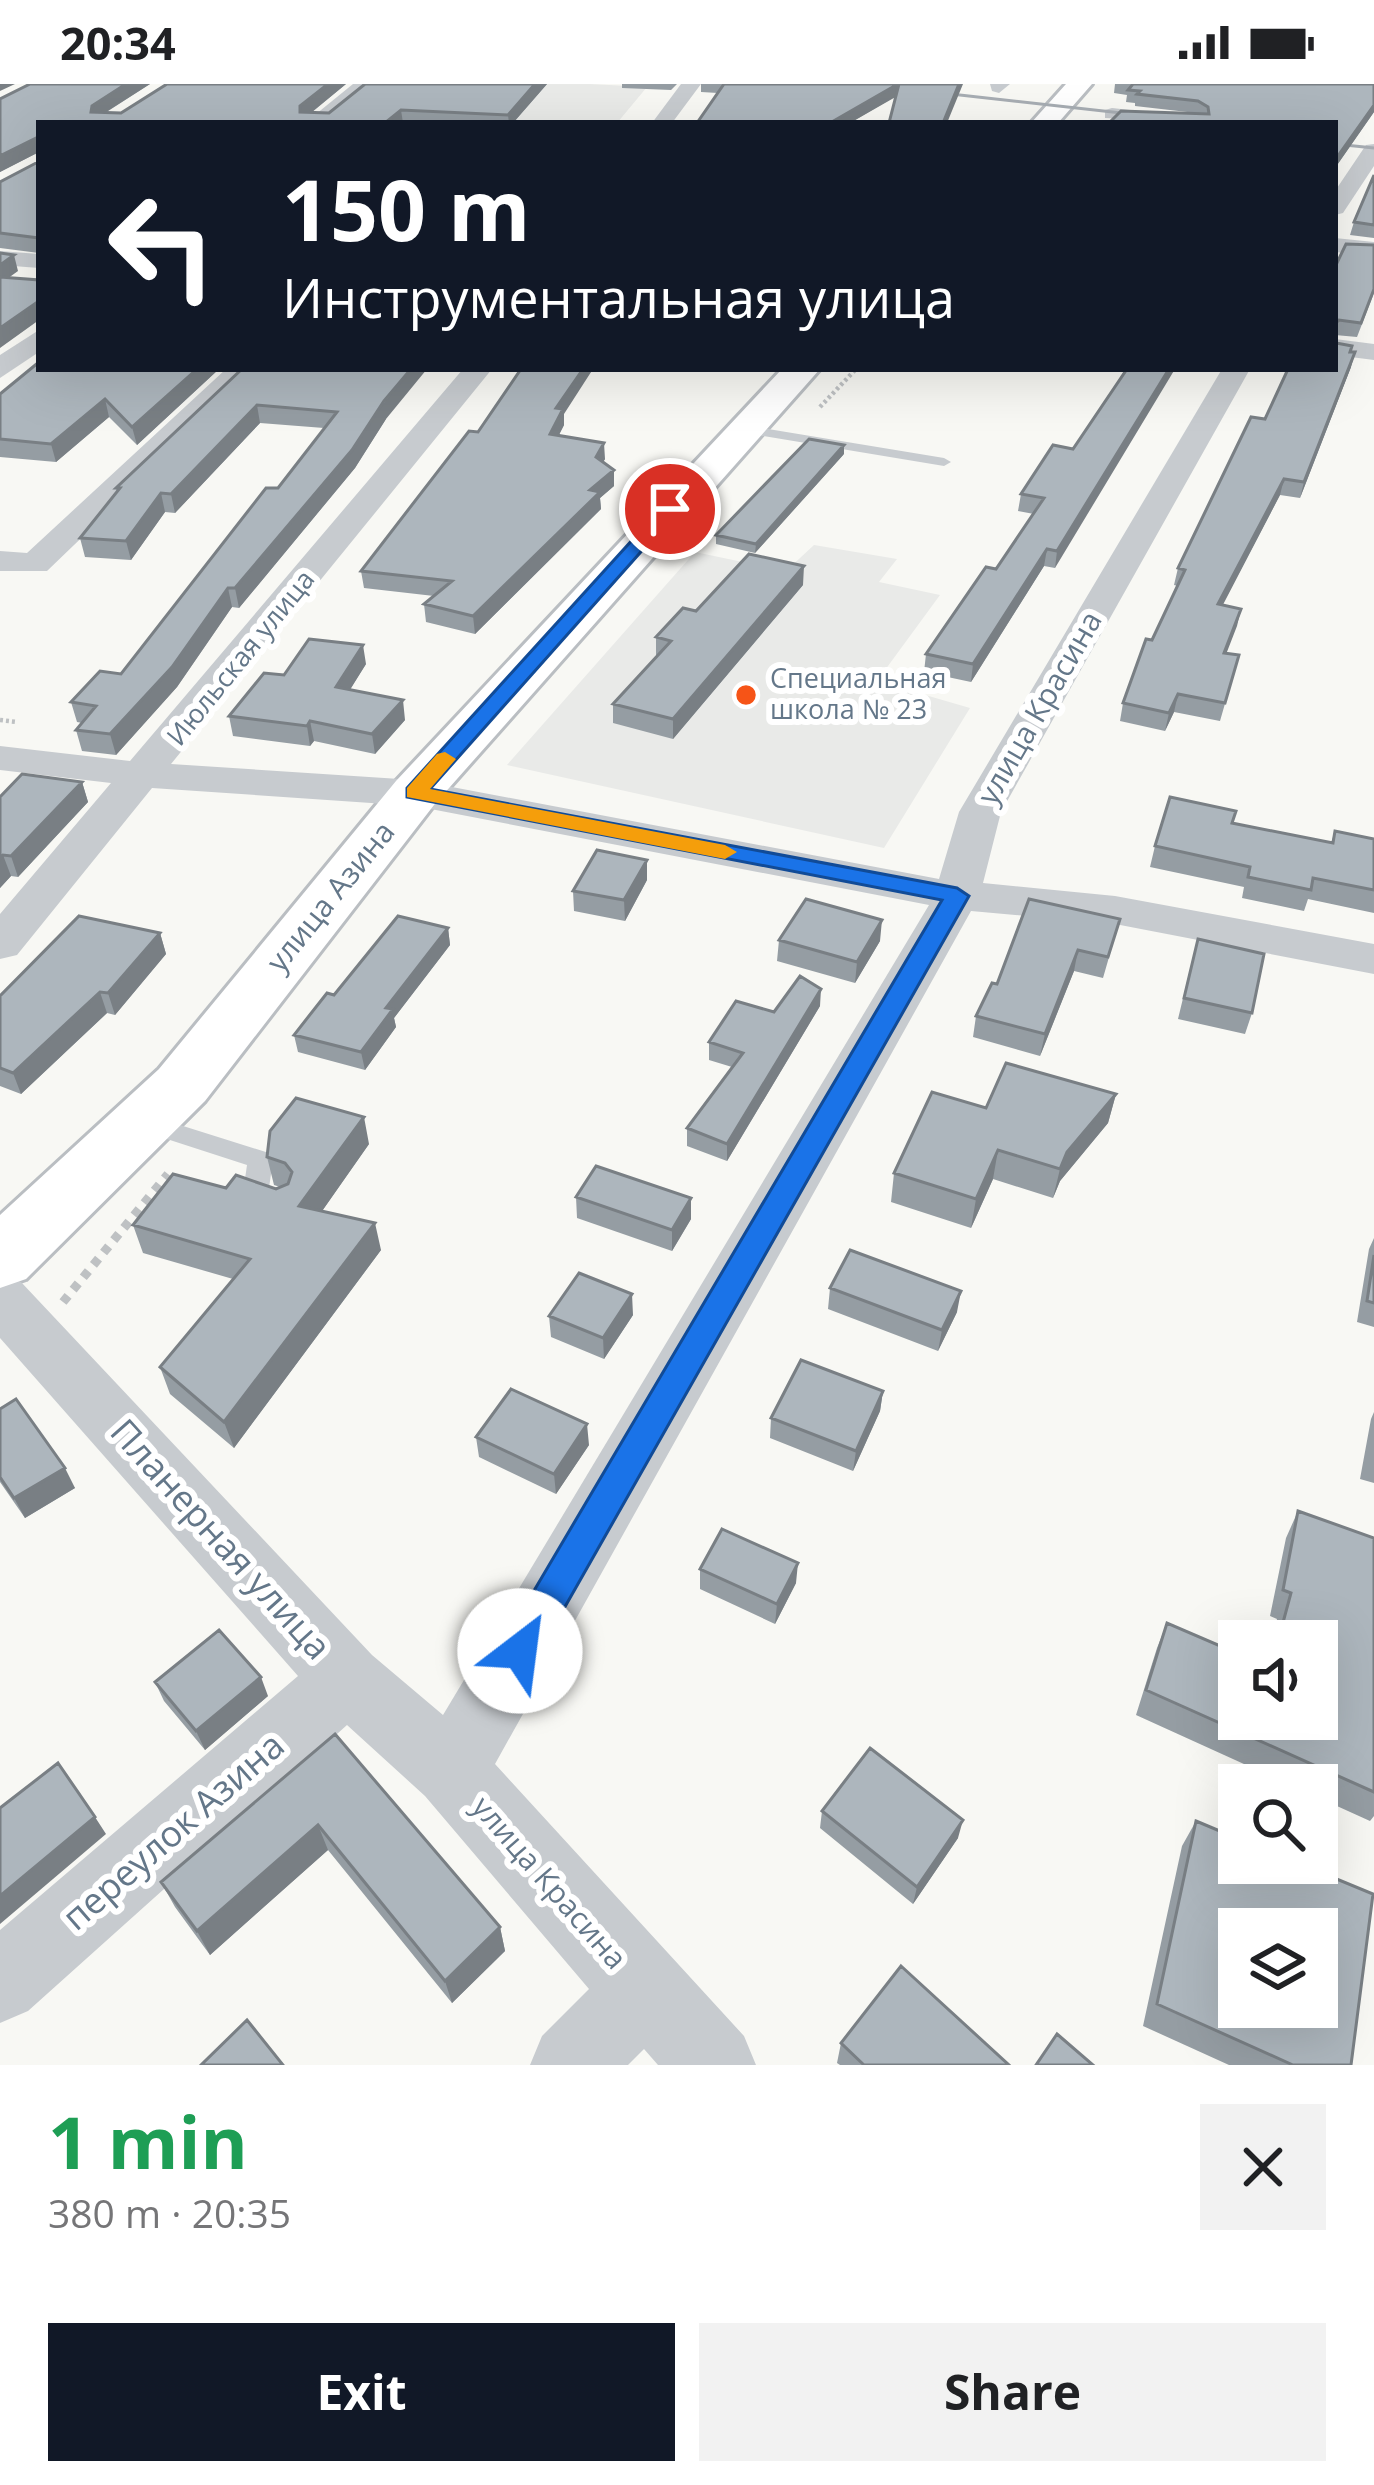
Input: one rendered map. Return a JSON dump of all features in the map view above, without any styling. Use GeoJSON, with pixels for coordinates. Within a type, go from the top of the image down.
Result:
{"type":"FeatureCollection","features":[{"type":"Feature","properties":{"kind":"main road"},"geometry":{"type":"LineString","coordinates":[[1047,120],[1080,84]]}},
{"type":"Feature","properties":{"kind":"main road","name":"улица Азина"},"geometry":{"type":"LineString","coordinates":[[0,1259],[182,1084],[415,793],[799,372]]}},
{"type":"Feature","properties":{"kind":"street"},"geometry":{"type":"LineString","coordinates":[[319,120],[365,84]]}},
{"type":"Feature","properties":{"kind":"street"},"geometry":{"type":"LineString","coordinates":[[664,120],[688,84]]}},
{"type":"Feature","properties":{"kind":"street"},"geometry":{"type":"LineString","coordinates":[[1112,114],[1166,120]]}},
{"type":"Feature","properties":{"kind":"street"},"geometry":{"type":"LineString","coordinates":[[1338,202],[1368,145]]}},
{"type":"Feature","properties":{"kind":"street"},"geometry":{"type":"LineString","coordinates":[[1338,245],[1374,249]]}},
{"type":"Feature","properties":{"kind":"street"},"geometry":{"type":"LineString","coordinates":[[0,258],[36,261]]}},
{"type":"Feature","properties":{"kind":"street"},"geometry":{"type":"LineString","coordinates":[[0,368],[36,341]]}},
{"type":"Feature","properties":{"kind":"street"},"geometry":{"type":"LineString","coordinates":[[1338,347],[1374,352]]}},
{"type":"Feature","properties":{"kind":"street"},"geometry":{"type":"LineString","coordinates":[[0,561],[35,564],[240,372]]}},
{"type":"Feature","properties":{"kind":"street","name":"Июльская улица"},"geometry":{"type":"LineString","coordinates":[[0,944],[145,776],[476,372]]}},
{"type":"Feature","properties":{"kind":"street","name":"улица Красина"},"geometry":{"type":"LineString","coordinates":[[572,2065],[644,1991],[451,1770],[957,896],[980,812],[1233,372]]}},
{"type":"Feature","properties":{"kind":"street"},"geometry":{"type":"LineString","coordinates":[[0,758],[145,776],[415,793],[957,896],[1014,897],[1160,915],[1374,958]]}},
{"type":"Feature","properties":{"kind":"street","name":"Планерная улица"},"geometry":{"type":"LineString","coordinates":[[0,1298],[347,1679],[451,1770]]}},
{"type":"Feature","properties":{"kind":"street","name":"переулок Азина"},"geometry":{"type":"LineString","coordinates":[[0,1983],[347,1679]]}},
{"type":"Feature","properties":{"kind":"street"},"geometry":{"type":"LineString","coordinates":[[644,1991],[715,2065]]}},
{"type":"Feature","properties":{"kind":"lane"},"geometry":{"type":"LineString","coordinates":[[744,429],[944,462]]}},
{"type":"Feature","properties":{"kind":"lane"},"geometry":{"type":"LineString","coordinates":[[142,1122],[260,1160],[256,1193],[282,1202]]}},
{"type":"Feature","properties":{"kind":"shaded area"},"geometry":{"type":"Polygon","coordinates":[[[453,84],[647,87],[620,120],[414,120],[453,84]]]}},
{"type":"Feature","properties":{"kind":"shaded area","name":"Специальная школа № 23"},"geometry":{"type":"Polygon","coordinates":[[[814,545],[897,559],[879,582],[940,595],[877,681],[970,708],[884,848],[507,765],[695,552],[786,571],[814,545]]]}},
{"type":"Feature","properties":{"kind":"building"},"geometry":{"type":"Polygon","coordinates":[[[30,84],[126,84],[92,106],[91,112],[121,113],[167,84],[328,84],[300,106],[300,112],[329,113],[365,84],[535,84],[508,115],[401,110],[389,120],[36,120],[36,138],[0,156],[0,99],[30,84]]]}},
{"type":"Feature","properties":{"kind":"building"},"geometry":{"type":"Polygon","coordinates":[[[724,84],[898,84],[835,120],[699,120],[724,84]]]}},
{"type":"Feature","properties":{"kind":"building"},"geometry":{"type":"Polygon","coordinates":[[[899,84],[959,84],[944,120],[890,120],[899,84]]]}},
{"type":"Feature","properties":{"kind":"building"},"geometry":{"type":"Polygon","coordinates":[[[1133,84],[1374,84],[1374,105],[1338,156],[1338,120],[1112,120],[1121,111],[1209,114],[1208,107],[1198,101],[1128,90],[1133,84]]]}},
{"type":"Feature","properties":{"kind":"building"},"geometry":{"type":"Polygon","coordinates":[[[36,163],[36,238],[0,233],[0,182],[36,163]]]}},
{"type":"Feature","properties":{"kind":"building"},"geometry":{"type":"Polygon","coordinates":[[[1374,175],[1374,225],[1354,222],[1374,175]]]}},
{"type":"Feature","properties":{"kind":"building"},"geometry":{"type":"Polygon","coordinates":[[[1346,244],[1374,245],[1374,289],[1361,323],[1338,321],[1338,261],[1346,244]]]}},
{"type":"Feature","properties":{"kind":"building"},"geometry":{"type":"Polygon","coordinates":[[[0,277],[36,280],[36,303],[0,328],[0,277]]]}},
{"type":"Feature","properties":{"kind":"building"},"geometry":{"type":"Polygon","coordinates":[[[1338,343],[1352,346],[1350,352],[1355,352],[1304,482],[1284,479],[1218,604],[1241,609],[1224,653],[1239,655],[1225,703],[1178,694],[1169,713],[1123,703],[1146,639],[1152,640],[1185,570],[1178,568],[1251,417],[1265,419],[1287,372],[1338,372],[1338,343]]]}},
{"type":"Feature","properties":{"kind":"building"},"geometry":{"type":"Polygon","coordinates":[[[36,364],[36,372],[194,372],[132,427],[105,399],[51,444],[0,439],[0,394],[36,364]]]}},
{"type":"Feature","properties":{"kind":"building"},"geometry":{"type":"Polygon","coordinates":[[[239,372],[408,372],[352,450],[235,588],[228,588],[172,667],[110,734],[76,730],[96,706],[71,702],[100,671],[121,674],[266,488],[278,488],[337,412],[257,405],[171,494],[161,493],[126,541],[80,538],[120,488],[116,488],[239,372]]]}},
{"type":"Feature","properties":{"kind":"building"},"geometry":{"type":"Polygon","coordinates":[[[519,372],[581,372],[556,408],[563,409],[550,434],[604,443],[596,457],[614,470],[590,490],[600,492],[473,616],[424,604],[452,581],[361,571],[469,431],[478,432],[519,372]]]}},
{"type":"Feature","properties":{"kind":"building"},"geometry":{"type":"Polygon","coordinates":[[[1125,372],[1167,372],[1057,551],[1047,549],[973,664],[926,654],[986,567],[996,569],[1044,498],[1021,494],[1053,445],[1073,449],[1125,372]]]}},
{"type":"Feature","properties":{"kind":"building"},"geometry":{"type":"Polygon","coordinates":[[[809,439],[844,445],[756,544],[716,535],[809,439]]]}},
{"type":"Feature","properties":{"kind":"building"},"geometry":{"type":"Polygon","coordinates":[[[749,554],[804,566],[673,719],[613,704],[671,641],[656,637],[683,608],[696,611],[749,554]]]}},
{"type":"Feature","properties":{"kind":"building"},"geometry":{"type":"Polygon","coordinates":[[[309,639],[363,645],[336,687],[403,700],[372,734],[310,721],[307,726],[229,716],[264,673],[284,675],[309,639]]]}},
{"type":"Feature","properties":{"kind":"building"},"geometry":{"type":"Polygon","coordinates":[[[22,774],[82,782],[11,856],[0,859],[0,797],[22,774]]]}},
{"type":"Feature","properties":{"kind":"building"},"geometry":{"type":"Polygon","coordinates":[[[1170,797],[1236,811],[1232,823],[1333,843],[1335,831],[1374,839],[1374,890],[1313,878],[1311,890],[1248,877],[1250,867],[1155,846],[1170,797]]]}},
{"type":"Feature","properties":{"kind":"building"},"geometry":{"type":"Polygon","coordinates":[[[597,850],[647,860],[624,900],[573,891],[597,850]]]}},
{"type":"Feature","properties":{"kind":"building"},"geometry":{"type":"Polygon","coordinates":[[[806,899],[882,920],[857,962],[779,940],[806,899]]]}},
{"type":"Feature","properties":{"kind":"building"},"geometry":{"type":"Polygon","coordinates":[[[1029,899],[1120,919],[1108,957],[1078,950],[1045,1034],[976,1016],[992,983],[997,984],[1029,899]]]}},
{"type":"Feature","properties":{"kind":"building"},"geometry":{"type":"Polygon","coordinates":[[[79,916],[160,933],[108,993],[100,992],[13,1073],[0,1068],[0,996],[79,916]]]}},
{"type":"Feature","properties":{"kind":"building"},"geometry":{"type":"Polygon","coordinates":[[[398,916],[448,928],[386,1008],[393,1009],[361,1052],[294,1035],[327,993],[334,995],[398,916]]]}},
{"type":"Feature","properties":{"kind":"building"},"geometry":{"type":"Polygon","coordinates":[[[1198,939],[1264,954],[1252,1013],[1184,998],[1198,939]]]}},
{"type":"Feature","properties":{"kind":"building"},"geometry":{"type":"Polygon","coordinates":[[[800,976],[821,989],[727,1144],[687,1128],[743,1053],[709,1042],[736,1001],[774,1012],[800,976]]]}},
{"type":"Feature","properties":{"kind":"building"},"geometry":{"type":"Polygon","coordinates":[[[1006,1063],[1116,1094],[1067,1152],[1060,1169],[998,1150],[976,1199],[894,1173],[932,1092],[986,1108],[1006,1063]]]}},
{"type":"Feature","properties":{"kind":"building"},"geometry":{"type":"Polygon","coordinates":[[[296,1098],[364,1117],[299,1206],[375,1223],[224,1422],[160,1367],[250,1259],[133,1225],[173,1174],[226,1188],[236,1175],[276,1189],[288,1184],[292,1172],[285,1163],[267,1157],[270,1131],[296,1098]]]}},
{"type":"Feature","properties":{"kind":"building"},"geometry":{"type":"Polygon","coordinates":[[[596,1166],[691,1198],[672,1230],[576,1197],[596,1166]]]}},
{"type":"Feature","properties":{"kind":"building"},"geometry":{"type":"Polygon","coordinates":[[[850,1250],[961,1291],[942,1330],[830,1288],[850,1250]]]}},
{"type":"Feature","properties":{"kind":"building"},"geometry":{"type":"Polygon","coordinates":[[[1374,1255],[1374,1303],[1367,1301],[1374,1255]]]}},
{"type":"Feature","properties":{"kind":"building"},"geometry":{"type":"Polygon","coordinates":[[[579,1273],[632,1294],[603,1338],[549,1316],[579,1273]]]}},
{"type":"Feature","properties":{"kind":"building"},"geometry":{"type":"Polygon","coordinates":[[[801,1360],[883,1391],[856,1451],[771,1418],[801,1360]]]}},
{"type":"Feature","properties":{"kind":"building"},"geometry":{"type":"Polygon","coordinates":[[[511,1389],[587,1424],[554,1474],[476,1437],[511,1389]]]}},
{"type":"Feature","properties":{"kind":"building"},"geometry":{"type":"Polygon","coordinates":[[[16,1399],[65,1468],[14,1498],[0,1477],[0,1409],[16,1399]]]}},
{"type":"Feature","properties":{"kind":"building"},"geometry":{"type":"Polygon","coordinates":[[[1298,1511],[1374,1538],[1374,1792],[1338,1776],[1338,1764],[1311,1764],[1258,1740],[1338,1740],[1338,1620],[1284,1620],[1291,1593],[1283,1590],[1298,1511]]]}},
{"type":"Feature","properties":{"kind":"building"},"geometry":{"type":"Polygon","coordinates":[[[722,1529],[798,1563],[777,1604],[700,1569],[722,1529]]]}},
{"type":"Feature","properties":{"kind":"building"},"geometry":{"type":"Polygon","coordinates":[[[1167,1623],[1218,1645],[1218,1722],[1146,1690],[1167,1623]]]}},
{"type":"Feature","properties":{"kind":"building"},"geometry":{"type":"Polygon","coordinates":[[[219,1630],[261,1677],[196,1731],[155,1682],[219,1630]]]}},
{"type":"Feature","properties":{"kind":"building"},"geometry":{"type":"Polygon","coordinates":[[[335,1734],[500,1927],[445,1981],[318,1825],[197,1931],[161,1882],[335,1734]]]}},
{"type":"Feature","properties":{"kind":"building"},"geometry":{"type":"Polygon","coordinates":[[[870,1748],[963,1820],[917,1887],[822,1811],[870,1748]]]}},
{"type":"Feature","properties":{"kind":"building"},"geometry":{"type":"Polygon","coordinates":[[[58,1763],[95,1817],[0,1896],[0,1808],[58,1763]]]}},
{"type":"Feature","properties":{"kind":"building"},"geometry":{"type":"Polygon","coordinates":[[[1196,1821],[1218,1830],[1218,1884],[1338,1884],[1338,1880],[1373,1894],[1351,2065],[1293,2065],[1157,2004],[1196,1821]]]}},
{"type":"Feature","properties":{"kind":"building"},"geometry":{"type":"Polygon","coordinates":[[[901,1966],[1009,2065],[864,2065],[841,2043],[901,1966]]]}},
{"type":"Feature","properties":{"kind":"building"},"geometry":{"type":"Polygon","coordinates":[[[247,2020],[283,2065],[201,2065],[247,2020]]]}},
{"type":"Feature","properties":{"kind":"building"},"geometry":{"type":"Polygon","coordinates":[[[1057,2034],[1093,2065],[1036,2065],[1057,2034]]]}},
{"type":"Feature","properties":{"kind":"tram line"},"geometry":{"type":"LineString","coordinates":[[924,91],[1184,120]]}},
{"type":"Feature","properties":{"kind":"tram line"},"geometry":{"type":"LineString","coordinates":[[1338,144],[1374,148]]}},
{"type":"Feature","properties":{"kind":"slow traffic"},"geometry":{"type":"LineString","coordinates":[[445,759],[415,793],[725,852]]}},
{"type":"Feature","properties":{"kind":"place","name":"Специальная школа № 23"},"geometry":{"type":"Point","coordinates":[746,695]}},
{"type":"Feature","properties":{"kind":"route"},"geometry":{"type":"LineString","coordinates":[[520,1651],[957,896],[415,793],[670,509]]}}]}
